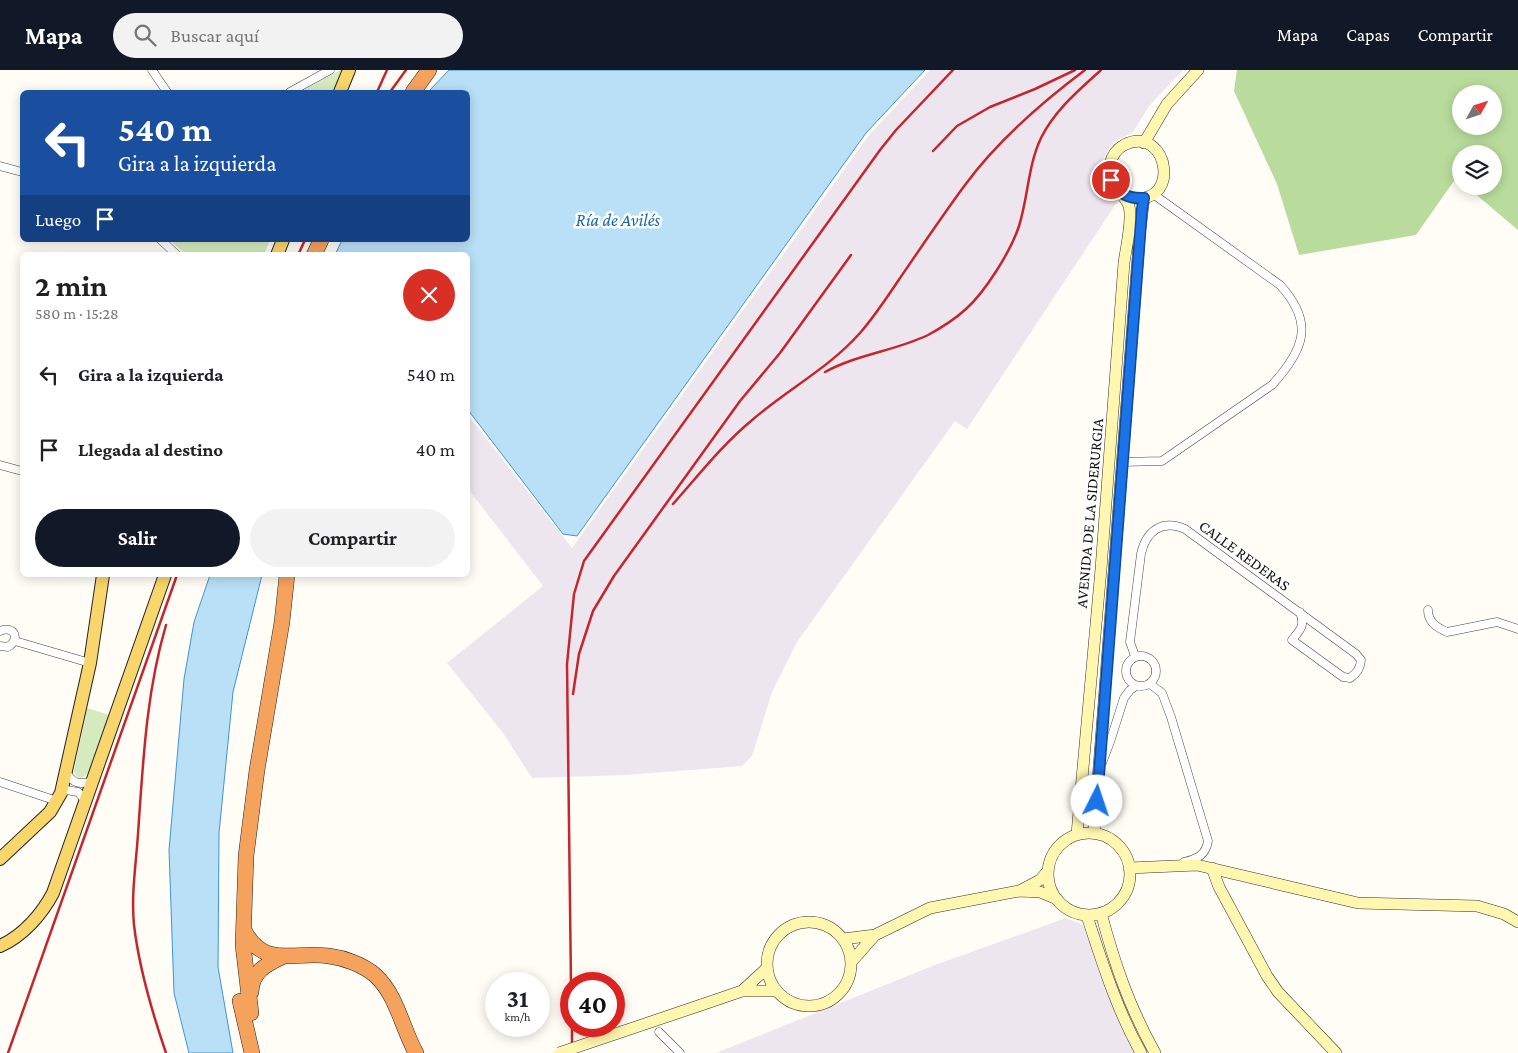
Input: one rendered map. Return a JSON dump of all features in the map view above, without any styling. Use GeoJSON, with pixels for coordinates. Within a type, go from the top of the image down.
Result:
{"type":"FeatureCollection","features":[{"type":"Feature","properties":{"kind":"highway"},"geometry":{"type":"LineString","coordinates":[[414,90],[429,70]]}},
{"type":"Feature","properties":{"kind":"highway"},"geometry":{"type":"LineString","coordinates":[[259,1053],[244,961],[243,906],[246,856],[257,770],[282,622],[287,577]]}},
{"type":"Feature","properties":{"kind":"highway"},"geometry":{"type":"LineString","coordinates":[[250,1046],[239,998],[234,941],[239,864],[251,787],[257,770]]}},
{"type":"Feature","properties":{"kind":"highway"},"geometry":{"type":"LineString","coordinates":[[236,895],[240,954],[244,961],[263,968]]}},
{"type":"Feature","properties":{"kind":"highway"},"geometry":{"type":"LineString","coordinates":[[244,930],[249,942],[263,952],[282,957],[329,956],[348,960],[365,968],[382,983],[395,1004],[407,1037],[416,1053]]}},
{"type":"Feature","properties":{"kind":"highway"},"geometry":{"type":"LineString","coordinates":[[250,1046],[241,969],[244,961],[263,952]]}},
{"type":"Feature","properties":{"kind":"highway"},"geometry":{"type":"LineString","coordinates":[[251,1013],[252,983],[256,975],[263,968],[282,957]]}},
{"type":"Feature","properties":{"kind":"highway"},"geometry":{"type":"LineString","coordinates":[[407,1037],[407,1053]]}},
{"type":"Feature","properties":{"kind":"main road"},"geometry":{"type":"LineString","coordinates":[[341,90],[349,70]]}},
{"type":"Feature","properties":{"kind":"main road"},"geometry":{"type":"LineString","coordinates":[[1144,143],[1167,104],[1198,70]]}},
{"type":"Feature","properties":{"kind":"main road"},"geometry":{"type":"LineString","coordinates":[[1134,142],[1144,143],[1154,148],[1161,156],[1165,166],[1164,177],[1160,187],[1148,196],[1134,199],[1124,196],[1116,189],[1111,180],[1109,170],[1111,160],[1116,151],[1124,145],[1134,142]]}},
{"type":"Feature","properties":{"kind":"main road","name":"AVENIDA DE LA SIDERURGIA"},"geometry":{"type":"LineString","coordinates":[[1077,834],[1101,569],[1124,263],[1129,224],[1129,207],[1124,196]]}},
{"type":"Feature","properties":{"kind":"main road","name":"AVENIDA DE LA SIDERURGIA"},"geometry":{"type":"LineString","coordinates":[[1094,832],[1122,462],[1148,196]]}},
{"type":"Feature","properties":{"kind":"main road"},"geometry":{"type":"LineString","coordinates":[[0,859],[50,812],[59,797],[90,663],[103,577]]}},
{"type":"Feature","properties":{"kind":"main road"},"geometry":{"type":"LineString","coordinates":[[0,946],[19,934],[41,912],[53,893],[164,577]]}},
{"type":"Feature","properties":{"kind":"main road"},"geometry":{"type":"LineString","coordinates":[[843,939],[875,935],[930,908],[1019,891],[1040,892],[1058,900],[1070,910],[1087,916],[1101,913],[1111,908],[1123,896],[1129,880],[1129,868],[1125,855],[1116,844],[1094,832],[1077,834],[1062,843],[1054,852],[1048,871],[1050,884],[1058,900]]}},
{"type":"Feature","properties":{"kind":"main road"},"geometry":{"type":"LineString","coordinates":[[1129,868],[1197,865],[1358,903],[1477,906],[1504,914],[1518,922]]}},
{"type":"Feature","properties":{"kind":"main road"},"geometry":{"type":"LineString","coordinates":[[1212,868],[1219,887],[1267,976],[1283,998],[1336,1053]]}},
{"type":"Feature","properties":{"kind":"main road"},"geometry":{"type":"LineString","coordinates":[[1019,891],[1040,880],[1048,871]]}},
{"type":"Feature","properties":{"kind":"main road"},"geometry":{"type":"LineString","coordinates":[[1101,913],[1125,992],[1154,1053]]}},
{"type":"Feature","properties":{"kind":"main road"},"geometry":{"type":"LineString","coordinates":[[1087,916],[1115,997],[1141,1053]]}},
{"type":"Feature","properties":{"kind":"main road"},"geometry":{"type":"LineString","coordinates":[[803,922],[815,922],[836,931],[849,948],[852,961],[851,974],[846,986],[831,1001],[820,1006],[805,1007],[791,1003],[776,991],[770,982],[767,968],[768,954],[773,941],[791,925],[803,922]]}},
{"type":"Feature","properties":{"kind":"main road"},"geometry":{"type":"LineString","coordinates":[[852,961],[875,935]]}},
{"type":"Feature","properties":{"kind":"main road"},"geometry":{"type":"LineString","coordinates":[[742,991],[767,968]]}},
{"type":"Feature","properties":{"kind":"main road"},"geometry":{"type":"LineString","coordinates":[[559,1053],[742,991],[776,991]]}},
{"type":"Feature","properties":{"kind":"street"},"geometry":{"type":"LineString","coordinates":[[152,70],[166,90]]}},
{"type":"Feature","properties":{"kind":"street"},"geometry":{"type":"LineString","coordinates":[[294,90],[330,70]]}},
{"type":"Feature","properties":{"kind":"street"},"geometry":{"type":"LineString","coordinates":[[0,166],[20,171]]}},
{"type":"Feature","properties":{"kind":"street"},"geometry":{"type":"LineString","coordinates":[[1122,462],[1162,461],[1272,385],[1288,368],[1296,354],[1302,337],[1297,309],[1280,285],[1148,196]]}},
{"type":"Feature","properties":{"kind":"street"},"geometry":{"type":"LineString","coordinates":[[163,242],[174,252]]}},
{"type":"Feature","properties":{"kind":"street"},"geometry":{"type":"LineString","coordinates":[[0,465],[20,470]]}},
{"type":"Feature","properties":{"kind":"street","name":"CALLE REDERAS"},"geometry":{"type":"LineString","coordinates":[[1135,656],[1130,642],[1140,554],[1147,537],[1159,528],[1175,526],[1185,530],[1300,612],[1356,654],[1361,660],[1360,668],[1356,674],[1350,678],[1343,677],[1292,640],[1302,628],[1303,621],[1300,612]]}},
{"type":"Feature","properties":{"kind":"street"},"geometry":{"type":"LineString","coordinates":[[1428,610],[1430,621],[1447,632],[1498,622],[1518,629]]}},
{"type":"Feature","properties":{"kind":"street"},"geometry":{"type":"LineString","coordinates":[[0,631],[5,629],[12,631],[15,642]]}},
{"type":"Feature","properties":{"kind":"street"},"geometry":{"type":"LineString","coordinates":[[15,642],[90,663]]}},
{"type":"Feature","properties":{"kind":"street"},"geometry":{"type":"LineString","coordinates":[[1,648],[8,647],[15,642]]}},
{"type":"Feature","properties":{"kind":"street"},"geometry":{"type":"LineString","coordinates":[[1142,655],[1154,663],[1156,670],[1155,678],[1150,684],[1136,686],[1129,682],[1125,667],[1135,656],[1142,655]]}},
{"type":"Feature","properties":{"kind":"street"},"geometry":{"type":"LineString","coordinates":[[1150,684],[1162,693],[1171,717],[1208,841],[1207,849],[1201,856],[1168,867]]}},
{"type":"Feature","properties":{"kind":"street"},"geometry":{"type":"LineString","coordinates":[[1099,769],[1124,698],[1136,686]]}},
{"type":"Feature","properties":{"kind":"street"},"geometry":{"type":"LineString","coordinates":[[66,772],[70,779],[77,783],[83,784],[93,781]]}},
{"type":"Feature","properties":{"kind":"street"},"geometry":{"type":"LineString","coordinates":[[0,782],[59,797],[66,790],[71,789],[78,792],[86,801]]}},
{"type":"Feature","properties":{"kind":"street"},"geometry":{"type":"LineString","coordinates":[[659,1032],[680,1053]]}},
{"type":"Feature","properties":{"kind":"shaded area"},"geometry":{"type":"Polygon","coordinates":[[[930,70],[1183,70],[1149,106],[1133,132],[1114,142],[1102,161],[1105,185],[1119,199],[967,429],[955,421],[797,642],[772,692],[752,756],[742,766],[626,775],[532,778],[503,733],[447,663],[543,586],[470,492],[470,418],[572,548],[869,135],[930,70]]]}},
{"type":"Feature","properties":{"kind":"shaded area"},"geometry":{"type":"Polygon","coordinates":[[[1066,918],[1083,925],[1126,1039],[1136,1053],[716,1053],[935,965],[1066,918]]]}},
{"type":"Feature","properties":{"kind":"green space"},"geometry":{"type":"Polygon","coordinates":[[[340,70],[343,70],[333,90],[305,90],[340,70]]]}},
{"type":"Feature","properties":{"kind":"green space"},"geometry":{"type":"Polygon","coordinates":[[[1237,70],[1518,70],[1518,230],[1477,195],[1502,195],[1502,145],[1452,145],[1452,184],[1416,235],[1299,255],[1277,184],[1234,91],[1237,70]]]}},
{"type":"Feature","properties":{"kind":"green space"},"geometry":{"type":"Polygon","coordinates":[[[172,242],[269,242],[265,252],[183,252],[172,242]]]}},
{"type":"Feature","properties":{"kind":"green space"},"geometry":{"type":"Polygon","coordinates":[[[87,708],[109,715],[88,773],[80,778],[74,771],[87,708]]]}},
{"type":"Feature","properties":{"kind":"water","name":"Ría de Avilés"},"geometry":{"type":"Polygon","coordinates":[[[449,70],[925,70],[866,133],[577,536],[563,534],[470,413],[470,252],[336,252],[341,242],[470,242],[470,90],[430,90],[449,70]]]}},
{"type":"Feature","properties":{"kind":"water"},"geometry":{"type":"Polygon","coordinates":[[[209,577],[262,577],[233,692],[219,833],[218,967],[233,1053],[189,1053],[174,993],[169,850],[184,679],[194,622],[209,577]]]}},
{"type":"Feature","properties":{"kind":"railway"},"geometry":{"type":"LineString","coordinates":[[378,90],[387,70]]}},
{"type":"Feature","properties":{"kind":"railway"},"geometry":{"type":"LineString","coordinates":[[391,90],[406,70]]}},
{"type":"Feature","properties":{"kind":"railway"},"geometry":{"type":"LineString","coordinates":[[571,972],[567,664],[574,594],[584,561],[880,150],[896,130],[953,70]]}},
{"type":"Feature","properties":{"kind":"railway"},"geometry":{"type":"LineString","coordinates":[[933,151],[957,126],[990,107],[1075,70]]}},
{"type":"Feature","properties":{"kind":"railway"},"geometry":{"type":"LineString","coordinates":[[673,504],[740,430],[848,346],[880,308],[978,168],[1021,123],[1085,70]]}},
{"type":"Feature","properties":{"kind":"railway"},"geometry":{"type":"LineString","coordinates":[[825,372],[850,361],[903,345],[928,335],[953,320],[973,302],[997,270],[1015,236],[1022,215],[1033,159],[1041,138],[1060,109],[1101,70]]}},
{"type":"Feature","properties":{"kind":"railway"},"geometry":{"type":"LineString","coordinates":[[299,252],[304,242]]}},
{"type":"Feature","properties":{"kind":"railway"},"geometry":{"type":"LineString","coordinates":[[573,694],[579,654],[593,611],[614,576],[740,401],[780,353],[851,255]]}},
{"type":"Feature","properties":{"kind":"railway"},"geometry":{"type":"LineString","coordinates":[[8,1053],[176,577]]}},
{"type":"Feature","properties":{"kind":"railway"},"geometry":{"type":"LineString","coordinates":[[166,625],[154,676],[146,728],[133,902],[136,941],[143,974],[166,1053]]}},
{"type":"Feature","properties":{"kind":"railway"},"geometry":{"type":"LineString","coordinates":[[572,1037],[572,1053]]}},
{"type":"Feature","properties":{"kind":"route"},"geometry":{"type":"LineString","coordinates":[[1097,801],[1144,198],[1134,199],[1124,196],[1116,189],[1111,180]]}}]}
